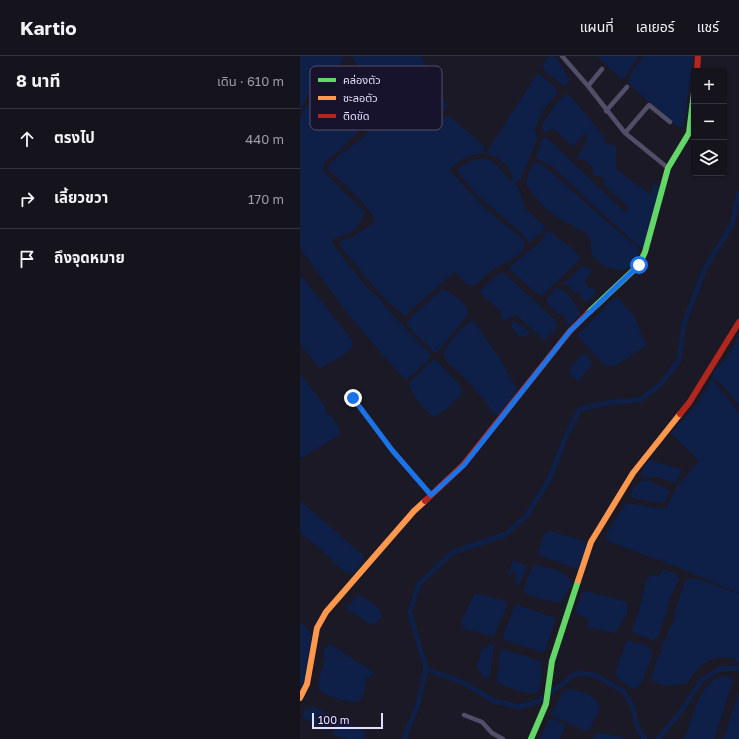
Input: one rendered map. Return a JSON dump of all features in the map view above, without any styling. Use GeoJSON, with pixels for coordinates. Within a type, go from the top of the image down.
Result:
{"type":"FeatureCollection","features":[{"type":"Feature","properties":{"kind":"street"},"geometry":{"type":"LineString","coordinates":[[696,68],[698,56]]}},
{"type":"Feature","properties":{"kind":"street"},"geometry":{"type":"LineString","coordinates":[[564,57],[625,133],[668,168]]}},
{"type":"Feature","properties":{"kind":"street"},"geometry":{"type":"LineString","coordinates":[[588,86],[602,69]]}},
{"type":"Feature","properties":{"kind":"street"},"geometry":{"type":"LineString","coordinates":[[606,111],[627,87]]}},
{"type":"Feature","properties":{"kind":"street"},"geometry":{"type":"LineString","coordinates":[[300,698],[307,684],[317,628],[326,612],[414,511],[464,465],[570,331],[639,265],[645,252],[668,168],[689,133],[693,104]]}},
{"type":"Feature","properties":{"kind":"street"},"geometry":{"type":"LineString","coordinates":[[625,133],[649,105],[670,122]]}},
{"type":"Feature","properties":{"kind":"street"},"geometry":{"type":"LineString","coordinates":[[531,739],[546,704],[552,661],[591,542],[633,474],[688,403],[739,322]]}},
{"type":"Feature","properties":{"kind":"street"},"geometry":{"type":"LineString","coordinates":[[353,398],[392,450],[431,495]]}},
{"type":"Feature","properties":{"kind":"street"},"geometry":{"type":"LineString","coordinates":[[464,715],[482,722],[492,733],[503,739]]}},
{"type":"Feature","properties":{"kind":"water"},"geometry":{"type":"Polygon","coordinates":[[[300,56],[342,56],[344,60],[338,66],[310,66],[310,93],[307,96],[300,112],[300,56]]]}},
{"type":"Feature","properties":{"kind":"water"},"geometry":{"type":"Polygon","coordinates":[[[352,56],[421,56],[427,66],[359,66],[352,56]]]}},
{"type":"Feature","properties":{"kind":"water"},"geometry":{"type":"Polygon","coordinates":[[[550,56],[557,58],[570,80],[564,86],[542,67],[547,58],[550,56]]]}},
{"type":"Feature","properties":{"kind":"water"},"geometry":{"type":"Polygon","coordinates":[[[597,56],[639,56],[625,77],[621,79],[597,56]]]}},
{"type":"Feature","properties":{"kind":"water"},"geometry":{"type":"Polygon","coordinates":[[[644,56],[693,56],[683,126],[680,128],[669,120],[629,84],[630,76],[644,56]]]}},
{"type":"Feature","properties":{"kind":"water"},"geometry":{"type":"Polygon","coordinates":[[[537,74],[556,88],[558,92],[541,113],[535,129],[537,139],[521,179],[515,183],[521,194],[525,208],[544,226],[544,231],[530,243],[518,230],[478,196],[457,172],[460,167],[465,164],[476,159],[483,158],[488,159],[497,165],[510,181],[513,178],[509,168],[497,157],[488,155],[487,151],[537,74]]]}},
{"type":"Feature","properties":{"kind":"water"},"geometry":{"type":"Polygon","coordinates":[[[567,93],[604,137],[605,143],[616,146],[616,169],[651,195],[654,183],[660,187],[645,246],[643,248],[641,248],[595,207],[553,167],[536,158],[541,143],[541,138],[546,137],[626,213],[628,207],[603,185],[605,180],[602,176],[597,177],[593,174],[593,169],[585,160],[577,159],[588,136],[584,134],[573,147],[554,129],[546,132],[543,130],[541,125],[559,100],[567,93]]]}},
{"type":"Feature","properties":{"kind":"water"},"geometry":{"type":"Polygon","coordinates":[[[442,96],[447,106],[445,110],[442,110],[442,96]]]}},
{"type":"Feature","properties":{"kind":"water"},"geometry":{"type":"Polygon","coordinates":[[[310,103],[310,130],[359,130],[340,150],[325,161],[323,169],[325,173],[365,212],[363,218],[353,231],[332,241],[365,285],[381,300],[389,311],[431,355],[429,360],[407,379],[403,377],[388,361],[344,309],[300,248],[300,119],[305,108],[310,103]]]}},
{"type":"Feature","properties":{"kind":"water"},"geometry":{"type":"Polygon","coordinates":[[[442,117],[452,118],[483,145],[484,151],[481,154],[469,156],[460,160],[450,169],[450,171],[486,209],[519,236],[526,244],[523,249],[515,258],[493,270],[474,286],[465,283],[456,273],[453,273],[405,316],[387,301],[339,243],[374,223],[372,214],[345,185],[329,171],[328,167],[334,159],[363,138],[369,130],[442,130],[442,117]]]}},
{"type":"Feature","properties":{"kind":"water"},"geometry":{"type":"Polygon","coordinates":[[[536,162],[539,162],[638,248],[640,253],[631,267],[618,270],[609,268],[600,263],[592,254],[590,240],[587,234],[574,227],[574,225],[560,219],[535,197],[526,184],[530,169],[536,162]]]}},
{"type":"Feature","properties":{"kind":"water"},"geometry":{"type":"Polygon","coordinates":[[[546,231],[555,234],[556,237],[572,248],[580,257],[579,260],[542,296],[536,293],[510,270],[509,267],[542,241],[546,231]]]}},
{"type":"Feature","properties":{"kind":"water"},"geometry":{"type":"Polygon","coordinates":[[[583,265],[592,271],[586,278],[585,284],[596,290],[594,296],[586,303],[581,297],[581,293],[575,293],[568,285],[563,284],[563,282],[567,281],[583,265]]]}},
{"type":"Feature","properties":{"kind":"water"},"geometry":{"type":"Polygon","coordinates":[[[503,272],[556,321],[557,327],[548,338],[543,339],[516,315],[505,320],[502,318],[501,311],[481,294],[481,290],[491,280],[503,272]]]}},
{"type":"Feature","properties":{"kind":"water"},"geometry":{"type":"Polygon","coordinates":[[[300,274],[352,340],[353,345],[350,350],[325,366],[319,368],[300,344],[300,274]]]}},
{"type":"Feature","properties":{"kind":"water"},"geometry":{"type":"Polygon","coordinates":[[[556,288],[564,291],[574,301],[580,313],[580,315],[570,325],[567,325],[562,313],[560,315],[551,308],[546,299],[556,288]]]}},
{"type":"Feature","properties":{"kind":"water"},"geometry":{"type":"Polygon","coordinates":[[[442,289],[449,292],[464,303],[468,315],[441,348],[437,352],[433,352],[410,329],[406,322],[442,289]]]}},
{"type":"Feature","properties":{"kind":"water"},"geometry":{"type":"Polygon","coordinates":[[[614,298],[620,299],[633,314],[646,345],[636,353],[614,366],[604,365],[582,342],[579,334],[614,298]]]}},
{"type":"Feature","properties":{"kind":"water"},"geometry":{"type":"Polygon","coordinates":[[[473,320],[500,359],[518,391],[499,417],[489,410],[488,405],[471,384],[446,361],[443,353],[460,331],[473,320]]]}},
{"type":"Feature","properties":{"kind":"water"},"geometry":{"type":"Polygon","coordinates":[[[513,322],[518,323],[531,333],[524,337],[519,336],[511,327],[513,322]]]}},
{"type":"Feature","properties":{"kind":"water"},"geometry":{"type":"Polygon","coordinates":[[[739,336],[739,405],[724,387],[712,377],[713,372],[728,356],[739,336]]]}},
{"type":"Feature","properties":{"kind":"water"},"geometry":{"type":"Polygon","coordinates":[[[584,353],[591,359],[592,365],[578,381],[568,372],[581,354],[584,353]]]}},
{"type":"Feature","properties":{"kind":"water"},"geometry":{"type":"Polygon","coordinates":[[[433,360],[436,360],[459,384],[463,392],[447,409],[434,417],[418,402],[410,388],[409,383],[433,360]]]}},
{"type":"Feature","properties":{"kind":"water"},"geometry":{"type":"Polygon","coordinates":[[[300,374],[324,405],[327,414],[333,418],[339,426],[339,435],[300,459],[300,374]]]}},
{"type":"Feature","properties":{"kind":"water"},"geometry":{"type":"Polygon","coordinates":[[[712,379],[739,413],[739,593],[670,564],[607,541],[606,534],[626,503],[666,509],[677,486],[699,461],[671,433],[698,402],[712,379]]]}},
{"type":"Feature","properties":{"kind":"water"},"geometry":{"type":"Polygon","coordinates":[[[651,460],[682,470],[676,482],[657,477],[643,477],[641,474],[643,468],[651,460]]]}},
{"type":"Feature","properties":{"kind":"water"},"geometry":{"type":"Polygon","coordinates":[[[641,481],[651,481],[670,491],[664,503],[662,504],[630,496],[633,488],[641,481]]]}},
{"type":"Feature","properties":{"kind":"water"},"geometry":{"type":"Polygon","coordinates":[[[300,501],[362,554],[364,561],[353,574],[340,568],[318,547],[300,533],[300,501]]]}},
{"type":"Feature","properties":{"kind":"water"},"geometry":{"type":"Polygon","coordinates":[[[549,530],[583,541],[588,546],[581,567],[578,569],[538,555],[543,536],[549,530]]]}},
{"type":"Feature","properties":{"kind":"water"},"geometry":{"type":"Polygon","coordinates":[[[513,560],[527,566],[519,585],[515,584],[516,573],[514,571],[510,575],[506,574],[510,570],[513,560]]]}},
{"type":"Feature","properties":{"kind":"water"},"geometry":{"type":"Polygon","coordinates":[[[535,564],[562,572],[570,579],[572,584],[561,602],[541,599],[523,591],[535,564]]]}},
{"type":"Feature","properties":{"kind":"water"},"geometry":{"type":"Polygon","coordinates":[[[663,569],[672,573],[677,573],[679,580],[670,600],[659,635],[653,640],[632,631],[640,607],[646,581],[651,574],[659,576],[663,569]]]}},
{"type":"Feature","properties":{"kind":"water"},"geometry":{"type":"Polygon","coordinates":[[[687,579],[698,579],[739,594],[739,663],[736,662],[734,658],[715,658],[702,665],[687,684],[662,685],[650,678],[653,676],[658,657],[662,652],[661,646],[673,624],[677,603],[684,586],[683,583],[687,579]]]}},
{"type":"Feature","properties":{"kind":"water"},"geometry":{"type":"Polygon","coordinates":[[[586,591],[627,602],[627,614],[615,633],[587,627],[589,620],[576,613],[575,611],[583,592],[586,591]]]}},
{"type":"Feature","properties":{"kind":"water"},"geometry":{"type":"Polygon","coordinates":[[[475,593],[503,600],[506,603],[507,606],[495,633],[492,636],[466,629],[463,627],[461,622],[475,593]]]}},
{"type":"Feature","properties":{"kind":"water"},"geometry":{"type":"Polygon","coordinates":[[[357,595],[375,605],[381,613],[381,617],[378,621],[372,625],[345,607],[350,605],[357,595]]]}},
{"type":"Feature","properties":{"kind":"water"},"geometry":{"type":"Polygon","coordinates":[[[515,605],[553,617],[555,621],[545,651],[541,652],[504,640],[503,636],[515,605]]]}},
{"type":"Feature","properties":{"kind":"water"},"geometry":{"type":"Polygon","coordinates":[[[300,622],[309,630],[311,634],[308,668],[303,685],[300,684],[300,622]]]}},
{"type":"Feature","properties":{"kind":"water"},"geometry":{"type":"Polygon","coordinates":[[[628,640],[637,644],[639,642],[646,645],[653,654],[643,680],[638,688],[625,684],[619,680],[615,674],[625,644],[628,640]]]}},
{"type":"Feature","properties":{"kind":"water"},"geometry":{"type":"Polygon","coordinates":[[[489,643],[494,646],[490,676],[488,678],[483,677],[477,667],[482,648],[488,648],[489,643]]]}},
{"type":"Feature","properties":{"kind":"water"},"geometry":{"type":"Polygon","coordinates":[[[330,644],[372,671],[373,673],[370,677],[366,677],[364,693],[359,701],[352,702],[338,699],[326,695],[319,690],[318,683],[325,657],[323,654],[325,649],[330,644]]]}},
{"type":"Feature","properties":{"kind":"water"},"geometry":{"type":"Polygon","coordinates":[[[500,649],[541,662],[541,683],[536,693],[533,694],[523,692],[497,682],[500,649]]]}},
{"type":"Feature","properties":{"kind":"water"},"geometry":{"type":"Polygon","coordinates":[[[724,676],[731,678],[733,681],[714,739],[684,739],[703,691],[716,679],[724,676]]]}},
{"type":"Feature","properties":{"kind":"water"},"geometry":{"type":"Polygon","coordinates":[[[571,689],[592,697],[600,707],[589,731],[580,729],[551,715],[563,692],[571,689]]]}},
{"type":"Feature","properties":{"kind":"water"},"geometry":{"type":"Polygon","coordinates":[[[739,693],[739,739],[723,739],[739,693]]]}},
{"type":"Feature","properties":{"kind":"water"},"geometry":{"type":"Polygon","coordinates":[[[313,706],[332,717],[332,722],[326,731],[303,718],[302,715],[305,709],[313,706]]]}},
{"type":"Feature","properties":{"kind":"water"},"geometry":{"type":"Polygon","coordinates":[[[549,719],[565,724],[560,739],[540,739],[549,719]]]}},
{"type":"Feature","properties":{"kind":"water"},"geometry":{"type":"Polygon","coordinates":[[[342,720],[363,731],[365,734],[364,739],[346,738],[334,734],[332,732],[342,720]]]}},
{"type":"Feature","properties":{"kind":"water"},"geometry":{"type":"Polygon","coordinates":[[[601,733],[626,739],[593,739],[595,734],[601,733]]]}},
{"type":"Feature","properties":{"kind":"waterway"},"geometry":{"type":"LineString","coordinates":[[404,739],[418,704],[426,669],[410,612],[419,584],[453,552],[505,535],[527,515],[549,480],[566,436],[580,409],[611,402],[640,400],[661,384],[679,360],[684,324],[705,268],[732,225],[739,193]]}},
{"type":"Feature","properties":{"kind":"waterway"},"geometry":{"type":"LineString","coordinates":[[658,739],[682,710],[701,681],[719,669],[739,668]]}},
{"type":"Feature","properties":{"kind":"waterway"},"geometry":{"type":"LineString","coordinates":[[426,669],[462,682],[494,701],[519,707],[536,702],[576,673],[595,675],[623,691],[632,705],[638,729],[645,739]]}},
{"type":"Feature","properties":{"kind":"traffic: fast"},"geometry":{"type":"LineString","coordinates":[[588,313],[639,265],[645,252],[668,168],[689,133],[693,104]]}},
{"type":"Feature","properties":{"kind":"traffic: fast"},"geometry":{"type":"LineString","coordinates":[[531,739],[546,704],[552,661],[578,581]]}},
{"type":"Feature","properties":{"kind":"traffic: slow"},"geometry":{"type":"LineString","coordinates":[[578,581],[591,542],[633,473],[680,414]]}},
{"type":"Feature","properties":{"kind":"traffic: slow"},"geometry":{"type":"LineString","coordinates":[[300,698],[307,684],[317,628],[326,612],[414,511],[425,501]]}},
{"type":"Feature","properties":{"kind":"traffic: jam"},"geometry":{"type":"LineString","coordinates":[[697,68],[698,56]]}},
{"type":"Feature","properties":{"kind":"traffic: jam"},"geometry":{"type":"LineString","coordinates":[[425,501],[463,465],[570,331],[588,313]]}},
{"type":"Feature","properties":{"kind":"traffic: jam"},"geometry":{"type":"LineString","coordinates":[[680,414],[689,403],[739,322]]}},
{"type":"Feature","properties":{"kind":"route"},"geometry":{"type":"LineString","coordinates":[[353,398],[392,450],[431,495],[464,465],[570,331],[639,265]]}}]}
